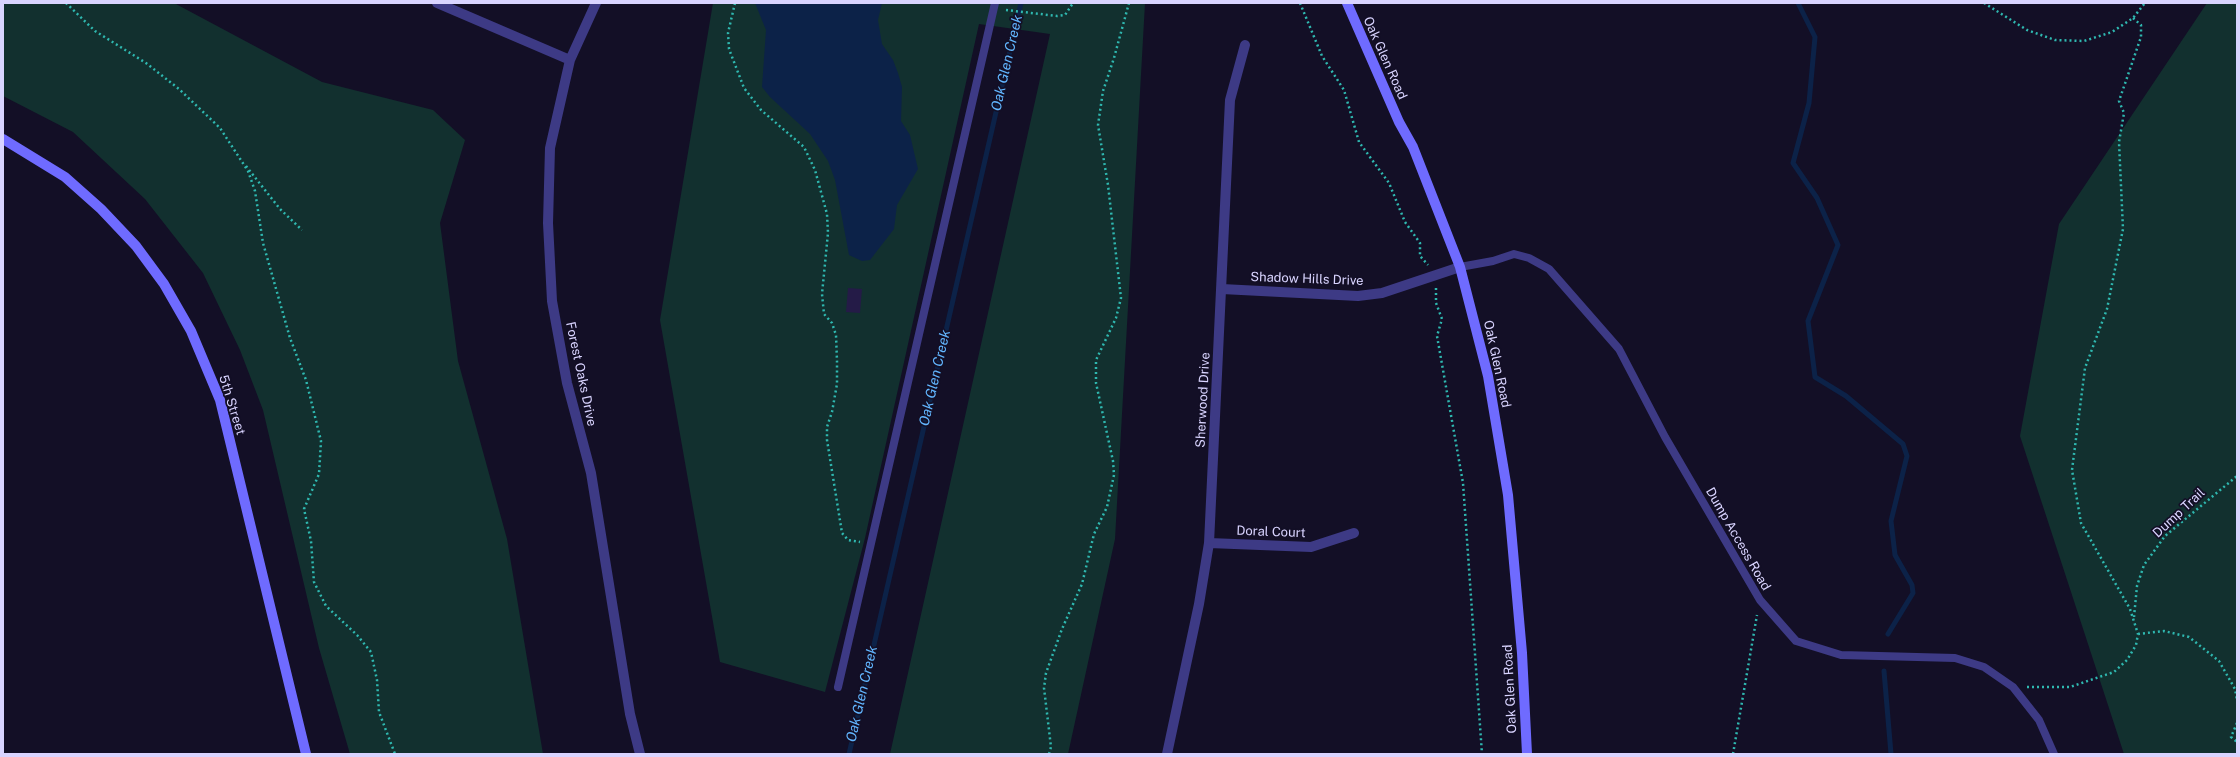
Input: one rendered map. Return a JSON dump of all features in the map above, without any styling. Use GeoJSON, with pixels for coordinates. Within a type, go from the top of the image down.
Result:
{"type":"FeatureCollection","features":[{"type":"Feature","properties":{"kind":"main road","name":"Oak Glen Road"},"geometry":{"type":"LineString","coordinates":[[1347,3],[1399,122],[1413,148],[1460,267],[1488,376],[1508,495],[1522,653],[1526,754]]}},
{"type":"Feature","properties":{"kind":"main road","name":"5th Street"},"geometry":{"type":"LineString","coordinates":[[3,139],[65,178],[101,209],[136,246],[164,284],[191,331],[220,400],[306,754]]}},
{"type":"Feature","properties":{"kind":"street"},"geometry":{"type":"LineString","coordinates":[[436,3],[570,60]]}},
{"type":"Feature","properties":{"kind":"street","name":"Forest Oaks Drive"},"geometry":{"type":"LineString","coordinates":[[596,3],[570,60],[550,148],[548,223],[552,302],[566,383],[591,473],[630,714],[640,754]]}},
{"type":"Feature","properties":{"kind":"street","name":"Sherwood Drive"},"geometry":{"type":"LineString","coordinates":[[1166,754],[1200,604],[1209,543],[1230,100],[1245,45]]}},
{"type":"Feature","properties":{"kind":"street","name":"Shadow Hills Drive"},"geometry":{"type":"LineString","coordinates":[[1222,289],[1358,296],[1382,292],[1460,267]]}},
{"type":"Feature","properties":{"kind":"street","name":"Doral Court"},"geometry":{"type":"LineString","coordinates":[[1209,543],[1311,546],[1354,534]]}},
{"type":"Feature","properties":{"kind":"lane"},"geometry":{"type":"LineString","coordinates":[[838,687],[872,544],[994,6]]}},
{"type":"Feature","properties":{"kind":"lane","name":"Dump Access Road"},"geometry":{"type":"LineString","coordinates":[[1460,267],[1493,261],[1514,254],[1530,258],[1549,269],[1619,349],[1665,436],[1760,600],[1796,641],[1841,655],[1955,658],[1984,667],[2013,687],[2039,720],[2054,754]]}},
{"type":"Feature","properties":{"kind":"path"},"geometry":{"type":"LineString","coordinates":[[66,3],[95,31],[146,63],[179,89],[220,128],[240,159],[280,209],[302,230]]}},
{"type":"Feature","properties":{"kind":"path"},"geometry":{"type":"LineString","coordinates":[[735,3],[728,33],[729,49],[744,88],[760,110],[804,147],[815,170],[828,214],[828,232],[822,294],[824,314],[832,324],[836,335],[837,376],[827,440],[842,533],[848,540],[872,544]]}},
{"type":"Feature","properties":{"kind":"path"},"geometry":{"type":"LineString","coordinates":[[994,6],[1057,16],[1065,15],[1073,3]]}},
{"type":"Feature","properties":{"kind":"path"},"geometry":{"type":"LineString","coordinates":[[1049,754],[1051,747],[1044,688],[1046,673],[1062,629],[1082,584],[1094,534],[1107,507],[1114,475],[1096,383],[1096,360],[1116,318],[1120,298],[1108,186],[1098,125],[1102,91],[1114,58],[1129,3]]}},
{"type":"Feature","properties":{"kind":"path"},"geometry":{"type":"LineString","coordinates":[[1300,3],[1322,56],[1344,90],[1359,142],[1389,183],[1405,222],[1420,243],[1420,256],[1435,275],[1436,302],[1442,319],[1437,336],[1463,484],[1482,754]]}},
{"type":"Feature","properties":{"kind":"path"},"geometry":{"type":"LineString","coordinates":[[1984,3],[2026,30],[2055,40],[2084,41],[2112,32],[2133,18],[2145,3]]}},
{"type":"Feature","properties":{"kind":"path"},"geometry":{"type":"LineString","coordinates":[[2013,687],[2070,687],[2114,672],[2127,660],[2136,645],[2138,634],[2130,609],[2081,523],[2072,470],[2085,368],[2107,309],[2123,229],[2119,142],[2124,113],[2119,101],[2141,37],[2141,25],[2133,18]]}},
{"type":"Feature","properties":{"kind":"path"},"geometry":{"type":"LineString","coordinates":[[240,159],[255,191],[263,243],[290,338],[306,380],[321,441],[319,474],[304,510],[311,541],[314,582],[326,606],[357,635],[371,652],[377,680],[380,712],[395,754]]}},
{"type":"Feature","properties":{"kind":"path","name":"Dump Trail"},"geometry":{"type":"LineString","coordinates":[[2134,618],[2137,586],[2144,565],[2165,536],[2237,476]]}},
{"type":"Feature","properties":{"kind":"path"},"geometry":{"type":"LineString","coordinates":[[1733,754],[1760,600]]}},
{"type":"Feature","properties":{"kind":"path"},"geometry":{"type":"LineString","coordinates":[[2138,634],[2164,631],[2189,636],[2219,661],[2235,689],[2237,700]]}},
{"type":"Feature","properties":{"kind":"path"},"geometry":{"type":"LineString","coordinates":[[2237,723],[2231,738],[2237,742]]}},
{"type":"Feature","properties":{"kind":"green space"},"geometry":{"type":"Polygon","coordinates":[[[3,3],[174,3],[322,82],[433,110],[465,140],[440,223],[458,361],[507,539],[543,754],[350,754],[319,648],[263,410],[240,350],[203,273],[145,199],[73,132],[3,96],[3,3]]]}},
{"type":"Feature","properties":{"kind":"green space"},"geometry":{"type":"Polygon","coordinates":[[[713,3],[1145,3],[1115,539],[1068,754],[890,754],[1050,34],[979,24],[865,538],[825,692],[720,662],[660,320],[713,3]]]}},
{"type":"Feature","properties":{"kind":"green space"},"geometry":{"type":"Polygon","coordinates":[[[2207,3],[2237,3],[2237,754],[2124,754],[2020,436],[2059,224],[2207,3]]]}},
{"type":"Feature","properties":{"kind":"water"},"geometry":{"type":"Polygon","coordinates":[[[755,3],[882,3],[878,20],[882,44],[893,60],[898,73],[902,87],[901,121],[910,135],[918,169],[897,205],[894,229],[870,260],[862,261],[849,255],[835,180],[828,161],[810,134],[770,97],[762,87],[766,30],[755,3]]]}},
{"type":"Feature","properties":{"kind":"building"},"geometry":{"type":"Polygon","coordinates":[[[848,288],[862,289],[860,313],[846,312],[848,288]]]}},
{"type":"Feature","properties":{"kind":"waterway","name":"Oak Glen Creek"},"geometry":{"type":"LineString","coordinates":[[849,754],[1021,3]]}},
{"type":"Feature","properties":{"kind":"waterway"},"geometry":{"type":"LineString","coordinates":[[1798,3],[1815,37],[1809,103],[1793,163],[1817,198],[1838,245],[1808,321],[1815,377],[1846,396],[1903,444],[1907,456],[1891,521],[1895,555],[1912,585],[1913,593],[1888,634]]}},
{"type":"Feature","properties":{"kind":"waterway"},"geometry":{"type":"LineString","coordinates":[[1884,671],[1891,754]]}}]}
